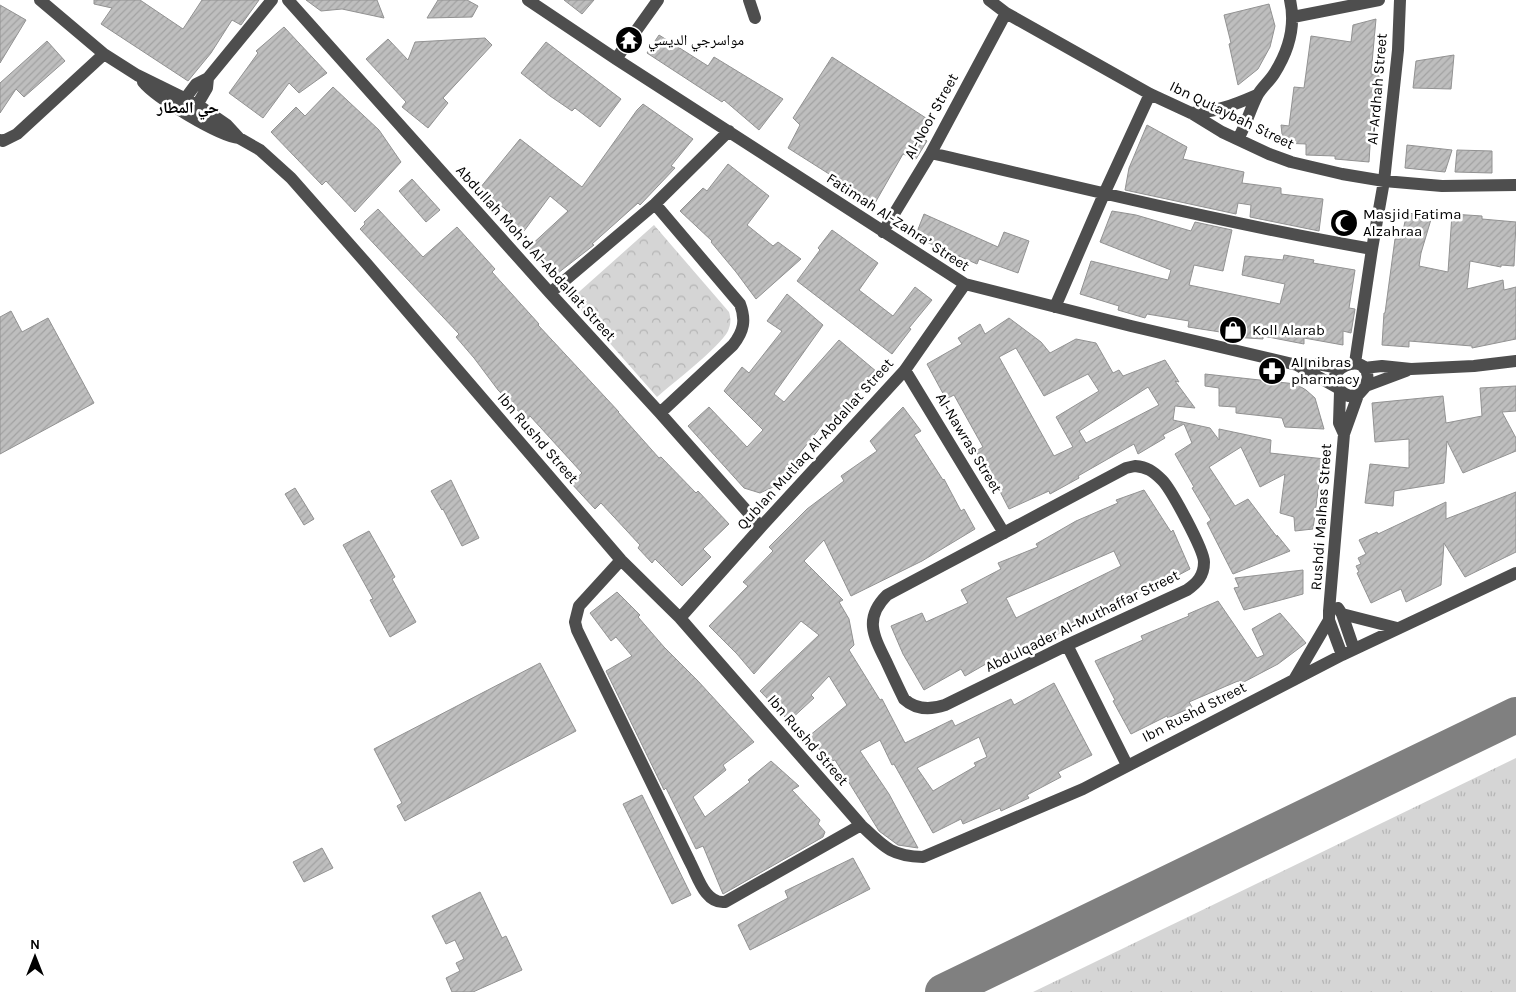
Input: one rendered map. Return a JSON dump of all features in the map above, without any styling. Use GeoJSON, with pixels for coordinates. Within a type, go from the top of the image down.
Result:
{"type":"FeatureCollection","features":[{"type":"Feature","properties":{"kind":"street","name":"Ibn Rushd Street"},"geometry":{"type":"LineString","coordinates":[[40,0],[104,54],[181,103],[228,126],[239,138],[260,150],[291,178],[621,560],[680,618],[861,825],[890,851],[907,856],[923,857],[1082,789],[1342,654],[1516,573]]}},
{"type":"Feature","properties":{"kind":"street"},"geometry":{"type":"LineString","coordinates":[[181,103],[196,84],[208,78],[272,0]]}},
{"type":"Feature","properties":{"kind":"street","name":"Abdullah Moh’d Al-Abdallat Street"},"geometry":{"type":"LineString","coordinates":[[288,0],[761,527]]}},
{"type":"Feature","properties":{"kind":"street","name":"Fatimah Al-Zahra’ Street"},"geometry":{"type":"LineString","coordinates":[[528,0],[882,232],[965,284],[1140,329],[1297,365],[1317,364],[1340,368]]}},
{"type":"Feature","properties":{"kind":"street"},"geometry":{"type":"LineString","coordinates":[[616,59],[658,0]]}},
{"type":"Feature","properties":{"kind":"street"},"geometry":{"type":"LineString","coordinates":[[749,0],[755,18]]}},
{"type":"Feature","properties":{"kind":"street","name":"Ibn Qutaybah Street"},"geometry":{"type":"LineString","coordinates":[[989,0],[1006,13],[1150,94],[1190,113],[1222,132],[1269,154],[1292,162],[1342,174],[1384,181],[1442,186],[1516,185]]}},
{"type":"Feature","properties":{"kind":"street"},"geometry":{"type":"LineString","coordinates":[[1238,139],[1257,95],[1274,74],[1284,54],[1293,27],[1290,0]]}},
{"type":"Feature","properties":{"kind":"street"},"geometry":{"type":"LineString","coordinates":[[1293,17],[1379,0]]}},
{"type":"Feature","properties":{"kind":"street","name":"Al-Ardhah Street"},"geometry":{"type":"LineString","coordinates":[[1384,181],[1398,50],[1400,0]]}},
{"type":"Feature","properties":{"kind":"street","name":"Al-Noor Street"},"geometry":{"type":"LineString","coordinates":[[882,232],[930,153],[1006,13]]}},
{"type":"Feature","properties":{"kind":"street"},"geometry":{"type":"LineString","coordinates":[[0,140],[4,141],[17,134],[104,54]]}},
{"type":"Feature","properties":{"kind":"street"},"geometry":{"type":"LineString","coordinates":[[194,110],[207,88],[208,78]]}},
{"type":"Feature","properties":{"kind":"street"},"geometry":{"type":"LineString","coordinates":[[1055,306],[1150,94]]}},
{"type":"Feature","properties":{"kind":"street"},"geometry":{"type":"LineString","coordinates":[[1190,113],[1211,112],[1257,95]]}},
{"type":"Feature","properties":{"kind":"street"},"geometry":{"type":"LineString","coordinates":[[550,293],[655,204],[729,131]]}},
{"type":"Feature","properties":{"kind":"street"},"geometry":{"type":"LineString","coordinates":[[930,153],[1104,194],[1372,249]]}},
{"type":"Feature","properties":{"kind":"street"},"geometry":{"type":"LineString","coordinates":[[1359,366],[1372,249],[1384,181]]}},
{"type":"Feature","properties":{"kind":"street"},"geometry":{"type":"LineString","coordinates":[[655,204],[740,304],[744,322],[740,336],[733,345],[660,413]]}},
{"type":"Feature","properties":{"kind":"street","name":"Qublan Mutlaq Al-Abdallat Street"},"geometry":{"type":"LineString","coordinates":[[680,618],[905,370],[965,284]]}},
{"type":"Feature","properties":{"kind":"street"},"geometry":{"type":"LineString","coordinates":[[1411,369],[1349,396],[1339,390],[1335,381],[1336,374],[1344,364],[1411,369],[1474,366],[1516,361]]}},
{"type":"Feature","properties":{"kind":"street","name":"Fatimah Al-Zahra’ Street"},"geometry":{"type":"LineString","coordinates":[[1297,365],[1339,390]]}},
{"type":"Feature","properties":{"kind":"street"},"geometry":{"type":"LineString","coordinates":[[1359,366],[1367,374],[1368,380],[1362,390]]}},
{"type":"Feature","properties":{"kind":"street","name":"Al-Nawras Street"},"geometry":{"type":"LineString","coordinates":[[905,370],[1004,533]]}},
{"type":"Feature","properties":{"kind":"street","name":"Rushdi Malhas Street"},"geometry":{"type":"LineString","coordinates":[[1339,390],[1339,423],[1344,434]]}},
{"type":"Feature","properties":{"kind":"street","name":"Rushdi Malhas Street"},"geometry":{"type":"LineString","coordinates":[[1342,654],[1329,620],[1334,532],[1344,434],[1362,390]]}},
{"type":"Feature","properties":{"kind":"street","name":"Abdulqader Al-Muthaffar Street"},"geometry":{"type":"LineString","coordinates":[[1135,466],[1147,467],[1169,488],[1202,554],[1203,568],[1197,583],[1186,590],[1067,645],[945,706],[918,708],[911,706],[904,699],[872,630],[874,612],[887,595],[1004,533],[1126,468],[1135,466]]}},
{"type":"Feature","properties":{"kind":"street"},"geometry":{"type":"LineString","coordinates":[[621,560],[579,606],[575,622],[577,630],[708,896],[719,902],[725,902],[861,825]]}},
{"type":"Feature","properties":{"kind":"street","name":"Rushdi Malhas Street"},"geometry":{"type":"LineString","coordinates":[[1331,602],[1338,607],[1342,614],[1354,649]]}},
{"type":"Feature","properties":{"kind":"street"},"geometry":{"type":"LineString","coordinates":[[1342,614],[1397,628]]}},
{"type":"Feature","properties":{"kind":"street"},"geometry":{"type":"LineString","coordinates":[[1296,678],[1329,620]]}},
{"type":"Feature","properties":{"kind":"street"},"geometry":{"type":"LineString","coordinates":[[1067,645],[1126,765]]}},
{"type":"Feature","properties":{"kind":"green space"},"geometry":{"type":"Polygon","coordinates":[[[654,225],[729,312],[730,319],[728,331],[716,346],[657,397],[571,299],[654,225]]]}},
{"type":"Feature","properties":{"kind":"green space"},"geometry":{"type":"Polygon","coordinates":[[[1516,758],[1516,992],[1033,992],[1516,758]]]}},
{"type":"Feature","properties":{"kind":"building"},"geometry":{"type":"Polygon","coordinates":[[[94,0],[140,0],[183,29],[202,0],[259,0],[241,25],[232,20],[211,53],[188,81],[101,24],[112,8],[94,4],[94,0]]]}},
{"type":"Feature","properties":{"kind":"building"},"geometry":{"type":"Polygon","coordinates":[[[306,0],[377,0],[384,18],[342,9],[321,11],[306,0]]]}},
{"type":"Feature","properties":{"kind":"building"},"geometry":{"type":"Polygon","coordinates":[[[438,0],[467,0],[478,6],[472,17],[427,18],[438,0]]]}},
{"type":"Feature","properties":{"kind":"building"},"geometry":{"type":"Polygon","coordinates":[[[564,0],[594,0],[582,14],[564,0]]]}},
{"type":"Feature","properties":{"kind":"building"},"geometry":{"type":"Polygon","coordinates":[[[1269,4],[1275,26],[1270,47],[1258,69],[1238,85],[1224,15],[1269,4]]]}},
{"type":"Feature","properties":{"kind":"building"},"geometry":{"type":"Polygon","coordinates":[[[0,5],[26,20],[0,63],[0,5]]]}},
{"type":"Feature","properties":{"kind":"building"},"geometry":{"type":"Polygon","coordinates":[[[1376,19],[1371,74],[1379,75],[1379,93],[1377,114],[1372,113],[1369,162],[1335,159],[1335,156],[1306,155],[1306,144],[1283,143],[1281,125],[1289,126],[1294,87],[1304,88],[1311,36],[1351,42],[1353,25],[1376,19]]]}},
{"type":"Feature","properties":{"kind":"building"},"geometry":{"type":"Polygon","coordinates":[[[284,27],[327,73],[299,93],[289,83],[263,118],[229,93],[258,53],[256,51],[284,27]]]}},
{"type":"Feature","properties":{"kind":"building"},"geometry":{"type":"Polygon","coordinates":[[[659,35],[708,66],[714,57],[783,99],[759,130],[724,100],[722,102],[647,53],[659,35]]]}},
{"type":"Feature","properties":{"kind":"building"},"geometry":{"type":"Polygon","coordinates":[[[485,38],[492,45],[443,98],[448,103],[428,128],[402,107],[406,102],[366,59],[388,39],[408,60],[415,42],[485,38]]]}},
{"type":"Feature","properties":{"kind":"building"},"geometry":{"type":"Polygon","coordinates":[[[47,41],[65,61],[24,97],[16,89],[0,113],[0,83],[47,41]]]}},
{"type":"Feature","properties":{"kind":"building"},"geometry":{"type":"Polygon","coordinates":[[[546,42],[621,99],[600,127],[575,108],[572,111],[550,96],[521,73],[546,42]]]}},
{"type":"Feature","properties":{"kind":"building"},"geometry":{"type":"Polygon","coordinates":[[[1454,55],[1451,89],[1413,88],[1416,61],[1454,55]]]}},
{"type":"Feature","properties":{"kind":"building"},"geometry":{"type":"Polygon","coordinates":[[[832,57],[929,120],[923,137],[927,141],[916,159],[903,154],[875,203],[788,148],[800,125],[793,118],[832,57]]]}},
{"type":"Feature","properties":{"kind":"building"},"geometry":{"type":"Polygon","coordinates":[[[333,87],[379,130],[401,162],[355,212],[326,181],[322,185],[271,132],[296,107],[305,116],[333,87]]]}},
{"type":"Feature","properties":{"kind":"building"},"geometry":{"type":"Polygon","coordinates":[[[643,104],[693,139],[671,166],[675,168],[640,205],[638,203],[592,244],[594,245],[558,273],[528,248],[568,211],[550,196],[524,231],[507,218],[511,214],[480,188],[520,139],[582,187],[643,104]]]}},
{"type":"Feature","properties":{"kind":"building"},"geometry":{"type":"Polygon","coordinates":[[[1147,125],[1187,147],[1183,159],[1244,172],[1242,183],[1281,188],[1281,194],[1323,199],[1319,231],[1250,217],[1251,205],[1238,203],[1236,214],[1125,190],[1129,168],[1147,125]]]}},
{"type":"Feature","properties":{"kind":"building"},"geometry":{"type":"Polygon","coordinates":[[[1407,145],[1452,150],[1445,172],[1405,168],[1407,145]]]}},
{"type":"Feature","properties":{"kind":"building"},"geometry":{"type":"Polygon","coordinates":[[[1457,150],[1492,151],[1492,173],[1455,172],[1457,150]]]}},
{"type":"Feature","properties":{"kind":"building"},"geometry":{"type":"Polygon","coordinates":[[[728,164],[769,196],[747,225],[773,246],[778,242],[801,259],[756,299],[712,241],[680,211],[703,188],[707,191],[728,164]]]}},
{"type":"Feature","properties":{"kind":"building"},"geometry":{"type":"Polygon","coordinates":[[[412,179],[440,210],[426,222],[399,191],[412,179]]]}},
{"type":"Feature","properties":{"kind":"building"},"geometry":{"type":"Polygon","coordinates":[[[378,209],[423,257],[457,227],[495,269],[492,272],[538,325],[659,458],[661,457],[696,493],[698,491],[729,524],[703,549],[711,557],[682,586],[655,559],[652,563],[638,548],[640,545],[601,503],[595,509],[571,483],[582,473],[530,416],[527,420],[498,390],[456,337],[459,334],[360,229],[365,224],[364,222],[378,209]]]}},
{"type":"Feature","properties":{"kind":"building"},"geometry":{"type":"Polygon","coordinates":[[[1112,211],[1136,215],[1191,231],[1195,222],[1232,230],[1223,271],[1194,265],[1189,285],[1280,304],[1285,284],[1242,275],[1245,256],[1283,260],[1284,255],[1314,260],[1313,263],[1355,270],[1349,308],[1355,309],[1351,333],[1343,331],[1343,345],[1304,338],[1304,344],[1263,336],[1263,339],[1233,337],[1233,334],[1188,327],[1189,321],[1147,314],[1145,318],[1118,310],[1119,306],[1080,294],[1091,261],[1168,280],[1171,270],[1100,242],[1112,211]]]}},
{"type":"Feature","properties":{"kind":"building"},"geometry":{"type":"Polygon","coordinates":[[[1407,213],[1432,216],[1419,266],[1448,272],[1452,214],[1482,216],[1482,219],[1516,222],[1514,266],[1501,265],[1501,267],[1470,261],[1467,289],[1503,280],[1504,290],[1516,287],[1516,339],[1472,348],[1472,346],[1409,341],[1409,347],[1382,345],[1384,313],[1395,239],[1401,239],[1407,213]]]}},
{"type":"Feature","properties":{"kind":"building"},"geometry":{"type":"Polygon","coordinates":[[[924,214],[998,247],[1004,232],[1029,241],[1018,273],[979,259],[977,264],[915,237],[924,214]]]}},
{"type":"Feature","properties":{"kind":"building"},"geometry":{"type":"Polygon","coordinates":[[[832,230],[878,263],[859,290],[893,316],[915,287],[932,300],[909,328],[911,329],[892,354],[797,281],[832,230]]]}},
{"type":"Feature","properties":{"kind":"building"},"geometry":{"type":"Polygon","coordinates":[[[787,294],[823,325],[774,394],[784,402],[839,340],[877,372],[827,427],[823,424],[773,487],[760,493],[744,488],[688,426],[709,407],[747,447],[763,430],[724,391],[742,367],[749,373],[782,331],[767,321],[787,294]]]}},
{"type":"Feature","properties":{"kind":"building"},"geometry":{"type":"Polygon","coordinates":[[[11,311],[22,332],[48,318],[94,403],[0,454],[0,317],[11,311]]]}},
{"type":"Feature","properties":{"kind":"building"},"geometry":{"type":"Polygon","coordinates":[[[1009,318],[1041,342],[1050,353],[1076,339],[1096,343],[1113,373],[1119,370],[1123,376],[1165,360],[1179,382],[1175,381],[1195,408],[1175,406],[1173,420],[1210,428],[1219,440],[1219,429],[1271,440],[1270,453],[1325,459],[1325,483],[1319,484],[1313,529],[1295,531],[1294,517],[1280,513],[1285,474],[1260,487],[1241,447],[1209,467],[1235,506],[1248,499],[1290,551],[1233,574],[1207,523],[1211,520],[1175,454],[1192,443],[1184,424],[1163,435],[1165,438],[1138,454],[1134,444],[1050,494],[1049,491],[1009,509],[989,470],[987,471],[976,451],[983,447],[954,395],[946,399],[927,364],[962,344],[958,338],[980,324],[985,334],[1009,318]],[[1016,348],[999,357],[1054,456],[1073,447],[1056,417],[1099,391],[1088,374],[1044,396],[1016,348]],[[1148,387],[1079,431],[1086,443],[1159,405],[1148,387]]]}},
{"type":"Feature","properties":{"kind":"building"},"geometry":{"type":"Polygon","coordinates":[[[1205,374],[1296,384],[1315,398],[1324,429],[1285,427],[1282,418],[1236,413],[1236,407],[1219,406],[1219,388],[1205,386],[1205,374]]]}},
{"type":"Feature","properties":{"kind":"building"},"geometry":{"type":"Polygon","coordinates":[[[1516,386],[1516,411],[1502,412],[1516,438],[1516,451],[1463,473],[1447,441],[1444,483],[1394,491],[1393,506],[1365,503],[1370,464],[1409,468],[1409,439],[1375,442],[1372,403],[1443,396],[1446,423],[1482,416],[1480,388],[1516,386]]]}},
{"type":"Feature","properties":{"kind":"building"},"geometry":{"type":"Polygon","coordinates":[[[903,407],[921,431],[914,435],[944,479],[961,511],[964,509],[975,529],[922,561],[851,596],[824,540],[804,561],[843,600],[839,602],[849,619],[854,645],[849,650],[880,700],[882,699],[905,743],[952,720],[955,726],[1011,699],[1014,705],[1054,683],[1092,755],[1058,772],[1061,777],[1027,795],[1029,798],[1001,811],[1000,808],[963,824],[961,819],[933,833],[894,764],[892,765],[880,740],[860,751],[889,794],[918,848],[898,845],[879,831],[835,760],[829,762],[809,736],[847,705],[829,676],[811,695],[814,698],[789,721],[760,691],[819,635],[801,621],[754,674],[709,626],[748,586],[743,582],[773,551],[769,547],[807,509],[844,481],[841,476],[877,451],[870,441],[903,407]],[[979,737],[917,768],[933,791],[976,766],[974,763],[987,757],[979,737]]]}},
{"type":"Feature","properties":{"kind":"building"},"geometry":{"type":"Polygon","coordinates":[[[451,480],[479,538],[462,546],[443,509],[431,491],[451,480]]]}},
{"type":"Feature","properties":{"kind":"building"},"geometry":{"type":"Polygon","coordinates":[[[295,488],[314,519],[304,525],[285,494],[295,488]]]}},
{"type":"Feature","properties":{"kind":"building"},"geometry":{"type":"Polygon","coordinates":[[[1144,490],[1171,532],[1173,530],[1190,569],[1158,586],[1068,625],[1070,628],[1042,642],[1041,639],[1000,661],[998,657],[965,676],[961,669],[924,690],[903,654],[891,626],[922,613],[926,622],[968,603],[961,590],[1001,569],[998,563],[1038,547],[1036,544],[1076,521],[1118,503],[1116,500],[1144,490]],[[1114,551],[1006,598],[1016,618],[1121,566],[1114,551]]]}},
{"type":"Feature","properties":{"kind":"building"},"geometry":{"type":"Polygon","coordinates":[[[1516,492],[1516,552],[1465,577],[1444,543],[1441,585],[1406,602],[1401,589],[1371,603],[1357,573],[1359,572],[1356,566],[1361,564],[1358,558],[1366,554],[1359,540],[1377,532],[1378,534],[1446,502],[1446,519],[1516,492]]]}},
{"type":"Feature","properties":{"kind":"building"},"geometry":{"type":"Polygon","coordinates":[[[369,531],[395,577],[392,579],[416,622],[390,637],[370,600],[373,599],[343,545],[369,531]]]}},
{"type":"Feature","properties":{"kind":"building"},"geometry":{"type":"Polygon","coordinates":[[[1303,570],[1303,594],[1244,610],[1234,588],[1239,587],[1235,578],[1303,570]]]}},
{"type":"Feature","properties":{"kind":"building"},"geometry":{"type":"Polygon","coordinates":[[[617,592],[640,615],[638,617],[664,647],[754,742],[723,765],[726,770],[693,797],[705,817],[750,782],[748,780],[771,761],[799,786],[792,790],[820,820],[818,824],[825,832],[823,837],[723,894],[703,846],[696,849],[666,788],[664,790],[606,671],[632,656],[616,637],[611,641],[590,613],[617,592]]]}},
{"type":"Feature","properties":{"kind":"building"},"geometry":{"type":"Polygon","coordinates":[[[1218,601],[1257,658],[1264,655],[1252,629],[1280,613],[1306,643],[1278,664],[1240,684],[1238,681],[1189,702],[1192,707],[1168,718],[1167,716],[1131,734],[1113,701],[1115,700],[1095,661],[1143,640],[1141,636],[1189,616],[1188,614],[1218,601]]]}},
{"type":"Feature","properties":{"kind":"building"},"geometry":{"type":"Polygon","coordinates":[[[540,663],[576,731],[405,821],[397,806],[402,803],[374,749],[540,663]]]}},
{"type":"Feature","properties":{"kind":"building"},"geometry":{"type":"Polygon","coordinates":[[[642,795],[691,895],[672,904],[623,804],[642,795]]]}},
{"type":"Feature","properties":{"kind":"building"},"geometry":{"type":"Polygon","coordinates":[[[322,848],[333,868],[304,882],[293,862],[322,848]]]}},
{"type":"Feature","properties":{"kind":"building"},"geometry":{"type":"Polygon","coordinates":[[[853,858],[870,889],[750,950],[738,925],[788,898],[785,891],[853,858]]]}},
{"type":"Feature","properties":{"kind":"building"},"geometry":{"type":"Polygon","coordinates":[[[480,892],[502,938],[506,936],[522,970],[473,992],[452,992],[446,978],[460,971],[456,963],[464,959],[455,940],[446,944],[432,916],[480,892]]]}},
{"type":"Feature","properties":{"kind":"taxiway"},"geometry":{"type":"LineString","coordinates":[[943,992],[1516,715]]}},
{"type":"Feature","properties":{"kind":"place","name":"مواسرجي الديسي"},"geometry":{"type":"Point","coordinates":[629,40]}},
{"type":"Feature","properties":{"kind":"place","name":"Masjid Fatima Alzahraa"},"geometry":{"type":"Point","coordinates":[1344,223]}},
{"type":"Feature","properties":{"kind":"place","name":"Koll Alarab"},"geometry":{"type":"Point","coordinates":[1233,330]}},
{"type":"Feature","properties":{"kind":"place","name":"Al nibras pharmacy"},"geometry":{"type":"Point","coordinates":[1272,371]}},
{"type":"Feature","properties":{"kind":"district","name":"حي المطار"},"geometry":{"type":"Point","coordinates":[188,107]}}]}
